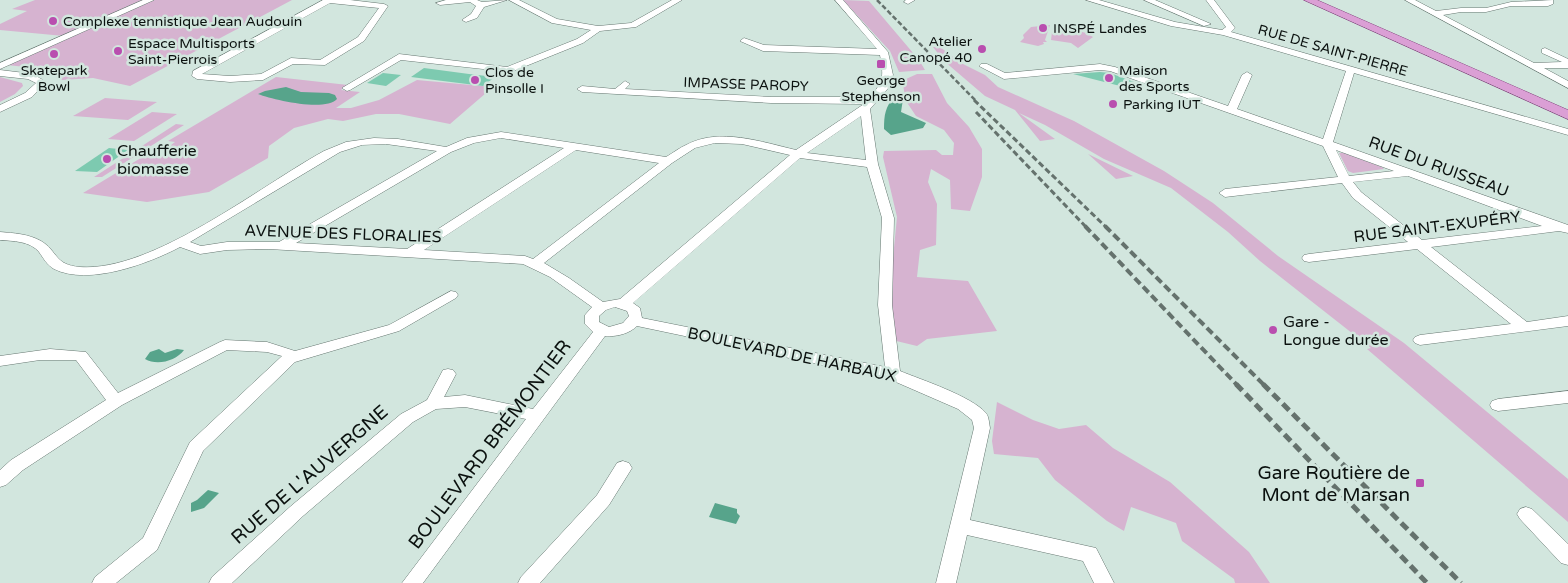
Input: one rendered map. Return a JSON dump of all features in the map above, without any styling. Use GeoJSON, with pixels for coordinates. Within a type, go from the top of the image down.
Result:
{"type":"FeatureCollection","features":[{"type":"Feature","properties":{"kind":"main road"},"geometry":{"type":"LineString","coordinates":[[1309,0],[1568,115]]}},
{"type":"Feature","properties":{"kind":"street"},"geometry":{"type":"LineString","coordinates":[[0,66],[150,0]]}},
{"type":"Feature","properties":{"kind":"street"},"geometry":{"type":"LineString","coordinates":[[440,3],[471,0],[481,6]]}},
{"type":"Feature","properties":{"kind":"street"},"geometry":{"type":"LineString","coordinates":[[466,20],[474,16],[481,6],[503,0]]}},
{"type":"Feature","properties":{"kind":"street"},"geometry":{"type":"LineString","coordinates":[[513,0],[555,21],[598,29],[633,25],[678,0]]}},
{"type":"Feature","properties":{"kind":"street"},"geometry":{"type":"LineString","coordinates":[[623,304],[798,154],[869,106],[885,86],[888,75],[884,52],[838,0]]}},
{"type":"Feature","properties":{"kind":"street","name":"RUE DE SAINT-PIERRE"},"geometry":{"type":"LineString","coordinates":[[1090,0],[1174,24],[1224,33],[1568,132]]}},
{"type":"Feature","properties":{"kind":"street"},"geometry":{"type":"LineString","coordinates":[[1148,0],[1209,25],[1212,30]]}},
{"type":"Feature","properties":{"kind":"street"},"geometry":{"type":"LineString","coordinates":[[1210,0],[1231,28],[1224,33]]}},
{"type":"Feature","properties":{"kind":"street"},"geometry":{"type":"LineString","coordinates":[[1409,0],[1568,86]]}},
{"type":"Feature","properties":{"kind":"street"},"geometry":{"type":"LineString","coordinates":[[1434,14],[1461,10],[1486,10],[1511,4],[1548,4],[1550,2],[1546,0]]}},
{"type":"Feature","properties":{"kind":"street"},"geometry":{"type":"LineString","coordinates":[[327,1],[384,6],[361,39],[322,63],[291,61],[263,77],[230,79],[197,76],[196,73],[327,1]]}},
{"type":"Feature","properties":{"kind":"street"},"geometry":{"type":"LineString","coordinates":[[347,88],[399,56],[508,70],[580,41],[598,29]]}},
{"type":"Feature","properties":{"kind":"street"},"geometry":{"type":"LineString","coordinates":[[744,41],[764,48],[884,52]]}},
{"type":"Feature","properties":{"kind":"street"},"geometry":{"type":"LineString","coordinates":[[1545,51],[1568,63]]}},
{"type":"Feature","properties":{"kind":"street"},"geometry":{"type":"LineString","coordinates":[[1533,66],[1568,63]]}},
{"type":"Feature","properties":{"kind":"street","name":"RUE DU RUISSEAU"},"geometry":{"type":"LineString","coordinates":[[984,66],[1004,76],[1100,67],[1112,69],[1463,191],[1549,224],[1568,229]]}},
{"type":"Feature","properties":{"kind":"street"},"geometry":{"type":"LineString","coordinates":[[1351,69],[1328,144],[1345,179],[1357,195],[1524,327]]}},
{"type":"Feature","properties":{"kind":"street"},"geometry":{"type":"LineString","coordinates":[[0,73],[30,76],[41,82],[38,88],[30,94],[0,109]]}},
{"type":"Feature","properties":{"kind":"street"},"geometry":{"type":"LineString","coordinates":[[1231,110],[1246,75]]}},
{"type":"Feature","properties":{"kind":"street","name":"IMPASSE PAROPY"},"geometry":{"type":"LineString","coordinates":[[582,89],[622,88],[770,100],[858,100],[869,106]]}},
{"type":"Feature","properties":{"kind":"street"},"geometry":{"type":"LineString","coordinates":[[869,106],[872,164],[888,218],[885,306],[893,374]]}},
{"type":"Feature","properties":{"kind":"street"},"geometry":{"type":"LineString","coordinates":[[281,246],[447,150],[471,140],[491,136],[540,140],[668,161]]}},
{"type":"Feature","properties":{"kind":"street"},"geometry":{"type":"LineString","coordinates":[[0,236],[27,239],[40,245],[52,262],[64,268],[76,271],[110,268],[144,259],[178,244],[347,144],[379,140],[447,150]]}},
{"type":"Feature","properties":{"kind":"street"},"geometry":{"type":"LineString","coordinates":[[536,263],[668,161],[691,146],[715,140],[742,141],[798,154],[872,164]]}},
{"type":"Feature","properties":{"kind":"street"},"geometry":{"type":"LineString","coordinates":[[412,252],[575,146]]}},
{"type":"Feature","properties":{"kind":"street"},"geometry":{"type":"LineString","coordinates":[[1225,192],[1408,172]]}},
{"type":"Feature","properties":{"kind":"street","name":"RUE SAINT-EXUPÉRY"},"geometry":{"type":"LineString","coordinates":[[1309,258],[1544,229],[1568,229]]}},
{"type":"Feature","properties":{"kind":"street","name":"AVENUE DES FLORALIES"},"geometry":{"type":"LineString","coordinates":[[178,244],[200,250],[227,246],[281,246],[412,252],[525,260],[536,263],[556,275],[600,307]]}},
{"type":"Feature","properties":{"kind":"street"},"geometry":{"type":"LineString","coordinates":[[102,583],[150,544],[196,447],[290,358],[394,328],[451,295]]}},
{"type":"Feature","properties":{"kind":"street"},"geometry":{"type":"LineString","coordinates":[[616,303],[623,304],[633,308],[636,316],[634,321],[624,329],[616,332],[601,331],[595,328],[590,320],[600,307],[616,303]]}},
{"type":"Feature","properties":{"kind":"street","name":"BOULEVARD DE HARBAUX"},"geometry":{"type":"LineString","coordinates":[[634,321],[893,374],[964,404],[980,417],[982,428],[946,583]]}},
{"type":"Feature","properties":{"kind":"street"},"geometry":{"type":"LineString","coordinates":[[1420,340],[1568,321]]}},
{"type":"Feature","properties":{"kind":"street","name":"BOULEVARD BRÉMONTIER"},"geometry":{"type":"LineString","coordinates":[[412,583],[601,331]]}},
{"type":"Feature","properties":{"kind":"street"},"geometry":{"type":"LineString","coordinates":[[0,480],[17,465],[116,401],[225,345],[268,346],[289,353],[290,358]]}},
{"type":"Feature","properties":{"kind":"street"},"geometry":{"type":"LineString","coordinates":[[0,361],[44,353],[64,353],[81,356],[116,401]]}},
{"type":"Feature","properties":{"kind":"street"},"geometry":{"type":"LineString","coordinates":[[433,404],[448,374]]}},
{"type":"Feature","properties":{"kind":"street"},"geometry":{"type":"LineString","coordinates":[[1498,405],[1568,397]]}},
{"type":"Feature","properties":{"kind":"street","name":"RUE DE L'AUVERGNE"},"geometry":{"type":"LineString","coordinates":[[219,583],[297,511],[407,418],[433,404],[465,401],[537,416]]}},
{"type":"Feature","properties":{"kind":"street"},"geometry":{"type":"LineString","coordinates":[[528,583],[603,500],[623,468]]}},
{"type":"Feature","properties":{"kind":"street"},"geometry":{"type":"LineString","coordinates":[[1526,514],[1568,557]]}},
{"type":"Feature","properties":{"kind":"street"},"geometry":{"type":"LineString","coordinates":[[958,525],[1089,554],[1104,583]]}},
{"type":"Feature","properties":{"kind":"shaded area","name":"Complexe tennistique Jean Audouin"},"geometry":{"type":"Polygon","coordinates":[[[35,0],[146,0],[64,36],[0,30],[0,24],[27,11],[12,9],[35,0]]]}},
{"type":"Feature","properties":{"kind":"shaded area","name":"Espace Multisports Saint-Pierrois"},"geometry":{"type":"Polygon","coordinates":[[[154,0],[292,0],[130,86],[93,78],[62,80],[52,73],[35,68],[7,65],[154,0]]]}},
{"type":"Feature","properties":{"kind":"shaded area"},"geometry":{"type":"Polygon","coordinates":[[[843,0],[869,1],[919,60],[925,70],[899,72],[890,51],[843,0]]]}},
{"type":"Feature","properties":{"kind":"shaded area"},"geometry":{"type":"Polygon","coordinates":[[[1053,24],[1086,33],[1093,37],[1078,48],[1071,43],[1051,40],[1053,24]]]}},
{"type":"Feature","properties":{"kind":"shaded area"},"geometry":{"type":"Polygon","coordinates":[[[1050,25],[1045,40],[1047,42],[1043,42],[1044,44],[1038,46],[1020,42],[1024,38],[1023,35],[1031,27],[1050,25]]]}},
{"type":"Feature","properties":{"kind":"shaded area"},"geometry":{"type":"Polygon","coordinates":[[[933,47],[940,47],[961,63],[985,75],[998,87],[1074,121],[1164,171],[1213,203],[1278,256],[1404,343],[1568,479],[1568,522],[1367,349],[1371,348],[1171,188],[1104,159],[1045,125],[1019,113],[1055,139],[1040,141],[1015,110],[985,96],[944,61],[933,47]]]}},
{"type":"Feature","properties":{"kind":"shaded area"},"geometry":{"type":"Polygon","coordinates":[[[917,74],[932,74],[947,103],[969,127],[982,149],[982,177],[970,211],[951,209],[950,180],[931,169],[928,182],[937,204],[936,245],[920,250],[917,277],[968,281],[997,331],[927,339],[917,346],[888,339],[889,299],[897,217],[883,157],[884,151],[936,150],[942,155],[953,155],[954,143],[944,130],[916,116],[906,101],[903,85],[906,79],[917,74]]]}},
{"type":"Feature","properties":{"kind":"shaded area"},"geometry":{"type":"Polygon","coordinates":[[[0,77],[22,83],[23,86],[15,94],[0,102],[0,77]]]}},
{"type":"Feature","properties":{"kind":"shaded area"},"geometry":{"type":"Polygon","coordinates":[[[276,77],[348,85],[341,90],[360,92],[336,108],[351,108],[379,100],[417,80],[493,87],[450,124],[399,114],[376,114],[343,121],[328,119],[294,128],[269,146],[268,158],[209,192],[147,202],[83,193],[159,147],[167,148],[175,142],[168,141],[276,77]]]}},
{"type":"Feature","properties":{"kind":"shaded area"},"geometry":{"type":"Polygon","coordinates":[[[286,87],[301,92],[329,93],[335,95],[337,99],[331,103],[311,105],[287,102],[258,94],[286,87]]]}},
{"type":"Feature","properties":{"kind":"shaded area"},"geometry":{"type":"Polygon","coordinates":[[[895,96],[903,99],[901,112],[926,123],[923,128],[891,135],[884,129],[886,111],[895,96]]]}},
{"type":"Feature","properties":{"kind":"shaded area"},"geometry":{"type":"Polygon","coordinates":[[[105,98],[157,102],[128,120],[73,116],[105,98]]]}},
{"type":"Feature","properties":{"kind":"shaded area"},"geometry":{"type":"Polygon","coordinates":[[[152,112],[177,114],[134,141],[108,139],[152,112]]]}},
{"type":"Feature","properties":{"kind":"shaded area"},"geometry":{"type":"Polygon","coordinates":[[[176,124],[184,125],[102,177],[94,177],[176,124]]]}},
{"type":"Feature","properties":{"kind":"shaded area"},"geometry":{"type":"Polygon","coordinates":[[[1339,153],[1345,153],[1384,169],[1353,173],[1348,171],[1339,153]]]}},
{"type":"Feature","properties":{"kind":"shaded area"},"geometry":{"type":"Polygon","coordinates":[[[1088,154],[1133,176],[1116,179],[1088,154]]]}},
{"type":"Feature","properties":{"kind":"shaded area"},"geometry":{"type":"Polygon","coordinates":[[[159,349],[165,353],[177,349],[184,350],[171,360],[155,362],[145,359],[150,352],[159,349]]]}},
{"type":"Feature","properties":{"kind":"shaded area"},"geometry":{"type":"Polygon","coordinates":[[[997,402],[1033,420],[1059,429],[1086,425],[1113,448],[1170,482],[1249,552],[1270,583],[1235,583],[1234,579],[1182,541],[1176,523],[1131,507],[1124,531],[1107,521],[1055,480],[1038,458],[994,454],[992,441],[997,402]]]}},
{"type":"Feature","properties":{"kind":"shaded area"},"geometry":{"type":"Polygon","coordinates":[[[208,490],[219,493],[204,508],[191,512],[191,503],[208,490]]]}},
{"type":"Feature","properties":{"kind":"shaded area"},"geometry":{"type":"Polygon","coordinates":[[[715,503],[737,509],[737,513],[740,516],[736,524],[709,517],[715,503]]]}},
{"type":"Feature","properties":{"kind":"building"},"geometry":{"type":"Polygon","coordinates":[[[424,68],[495,77],[483,86],[411,77],[424,68]]]}},
{"type":"Feature","properties":{"kind":"building"},"geometry":{"type":"Polygon","coordinates":[[[383,73],[401,75],[386,86],[367,83],[383,73]]]}},
{"type":"Feature","properties":{"kind":"building","name":"Maison des Sports"},"geometry":{"type":"Polygon","coordinates":[[[1110,73],[1134,82],[1128,88],[1073,74],[1110,73]]]}},
{"type":"Feature","properties":{"kind":"building","name":"Chaufferie biomasse"},"geometry":{"type":"Polygon","coordinates":[[[109,148],[128,150],[97,172],[75,171],[109,148]]]}},
{"type":"Feature","properties":{"kind":"railway"},"geometry":{"type":"LineString","coordinates":[[877,0],[976,101]]}},
{"type":"Feature","properties":{"kind":"railway"},"geometry":{"type":"LineString","coordinates":[[974,100],[1106,227]]}},
{"type":"Feature","properties":{"kind":"railway"},"geometry":{"type":"LineString","coordinates":[[976,112],[1086,227]]}},
{"type":"Feature","properties":{"kind":"railway"},"geometry":{"type":"LineString","coordinates":[[1085,226],[1237,385]]}},
{"type":"Feature","properties":{"kind":"railway"},"geometry":{"type":"LineString","coordinates":[[1106,227],[1263,384]]}},
{"type":"Feature","properties":{"kind":"railway"},"geometry":{"type":"LineString","coordinates":[[1236,384],[1427,583]]}},
{"type":"Feature","properties":{"kind":"railway"},"geometry":{"type":"LineString","coordinates":[[1263,384],[1461,583]]}},
{"type":"Feature","properties":{"kind":"place","name":"Complexe tennistique Jean Audouin"},"geometry":{"type":"Point","coordinates":[53,21]}},
{"type":"Feature","properties":{"kind":"place","name":"INSPÉ Landes"},"geometry":{"type":"Point","coordinates":[1043,28]}},
{"type":"Feature","properties":{"kind":"place","name":"Atelier Canopé 40"},"geometry":{"type":"Point","coordinates":[982,49]}},
{"type":"Feature","properties":{"kind":"place","name":"Espace Multisports Saint-Pierrois"},"geometry":{"type":"Point","coordinates":[118,51]}},
{"type":"Feature","properties":{"kind":"place","name":"Skatepark Bowl"},"geometry":{"type":"Point","coordinates":[54,54]}},
{"type":"Feature","properties":{"kind":"place","name":"George Stephenson"},"geometry":{"type":"Point","coordinates":[881,64]}},
{"type":"Feature","properties":{"kind":"place","name":"Maison des Sports"},"geometry":{"type":"Point","coordinates":[1109,78]}},
{"type":"Feature","properties":{"kind":"place","name":"Clos de Pinsolle I"},"geometry":{"type":"Point","coordinates":[475,80]}},
{"type":"Feature","properties":{"kind":"place","name":"Parking IUT"},"geometry":{"type":"Point","coordinates":[1113,104]}},
{"type":"Feature","properties":{"kind":"place","name":"Chaufferie biomasse"},"geometry":{"type":"Point","coordinates":[107,159]}},
{"type":"Feature","properties":{"kind":"place","name":"Gare - Longue durée"},"geometry":{"type":"Point","coordinates":[1273,330]}},
{"type":"Feature","properties":{"kind":"place","name":"Gare Routière de Mont de Marsan"},"geometry":{"type":"Point","coordinates":[1420,483]}}]}
